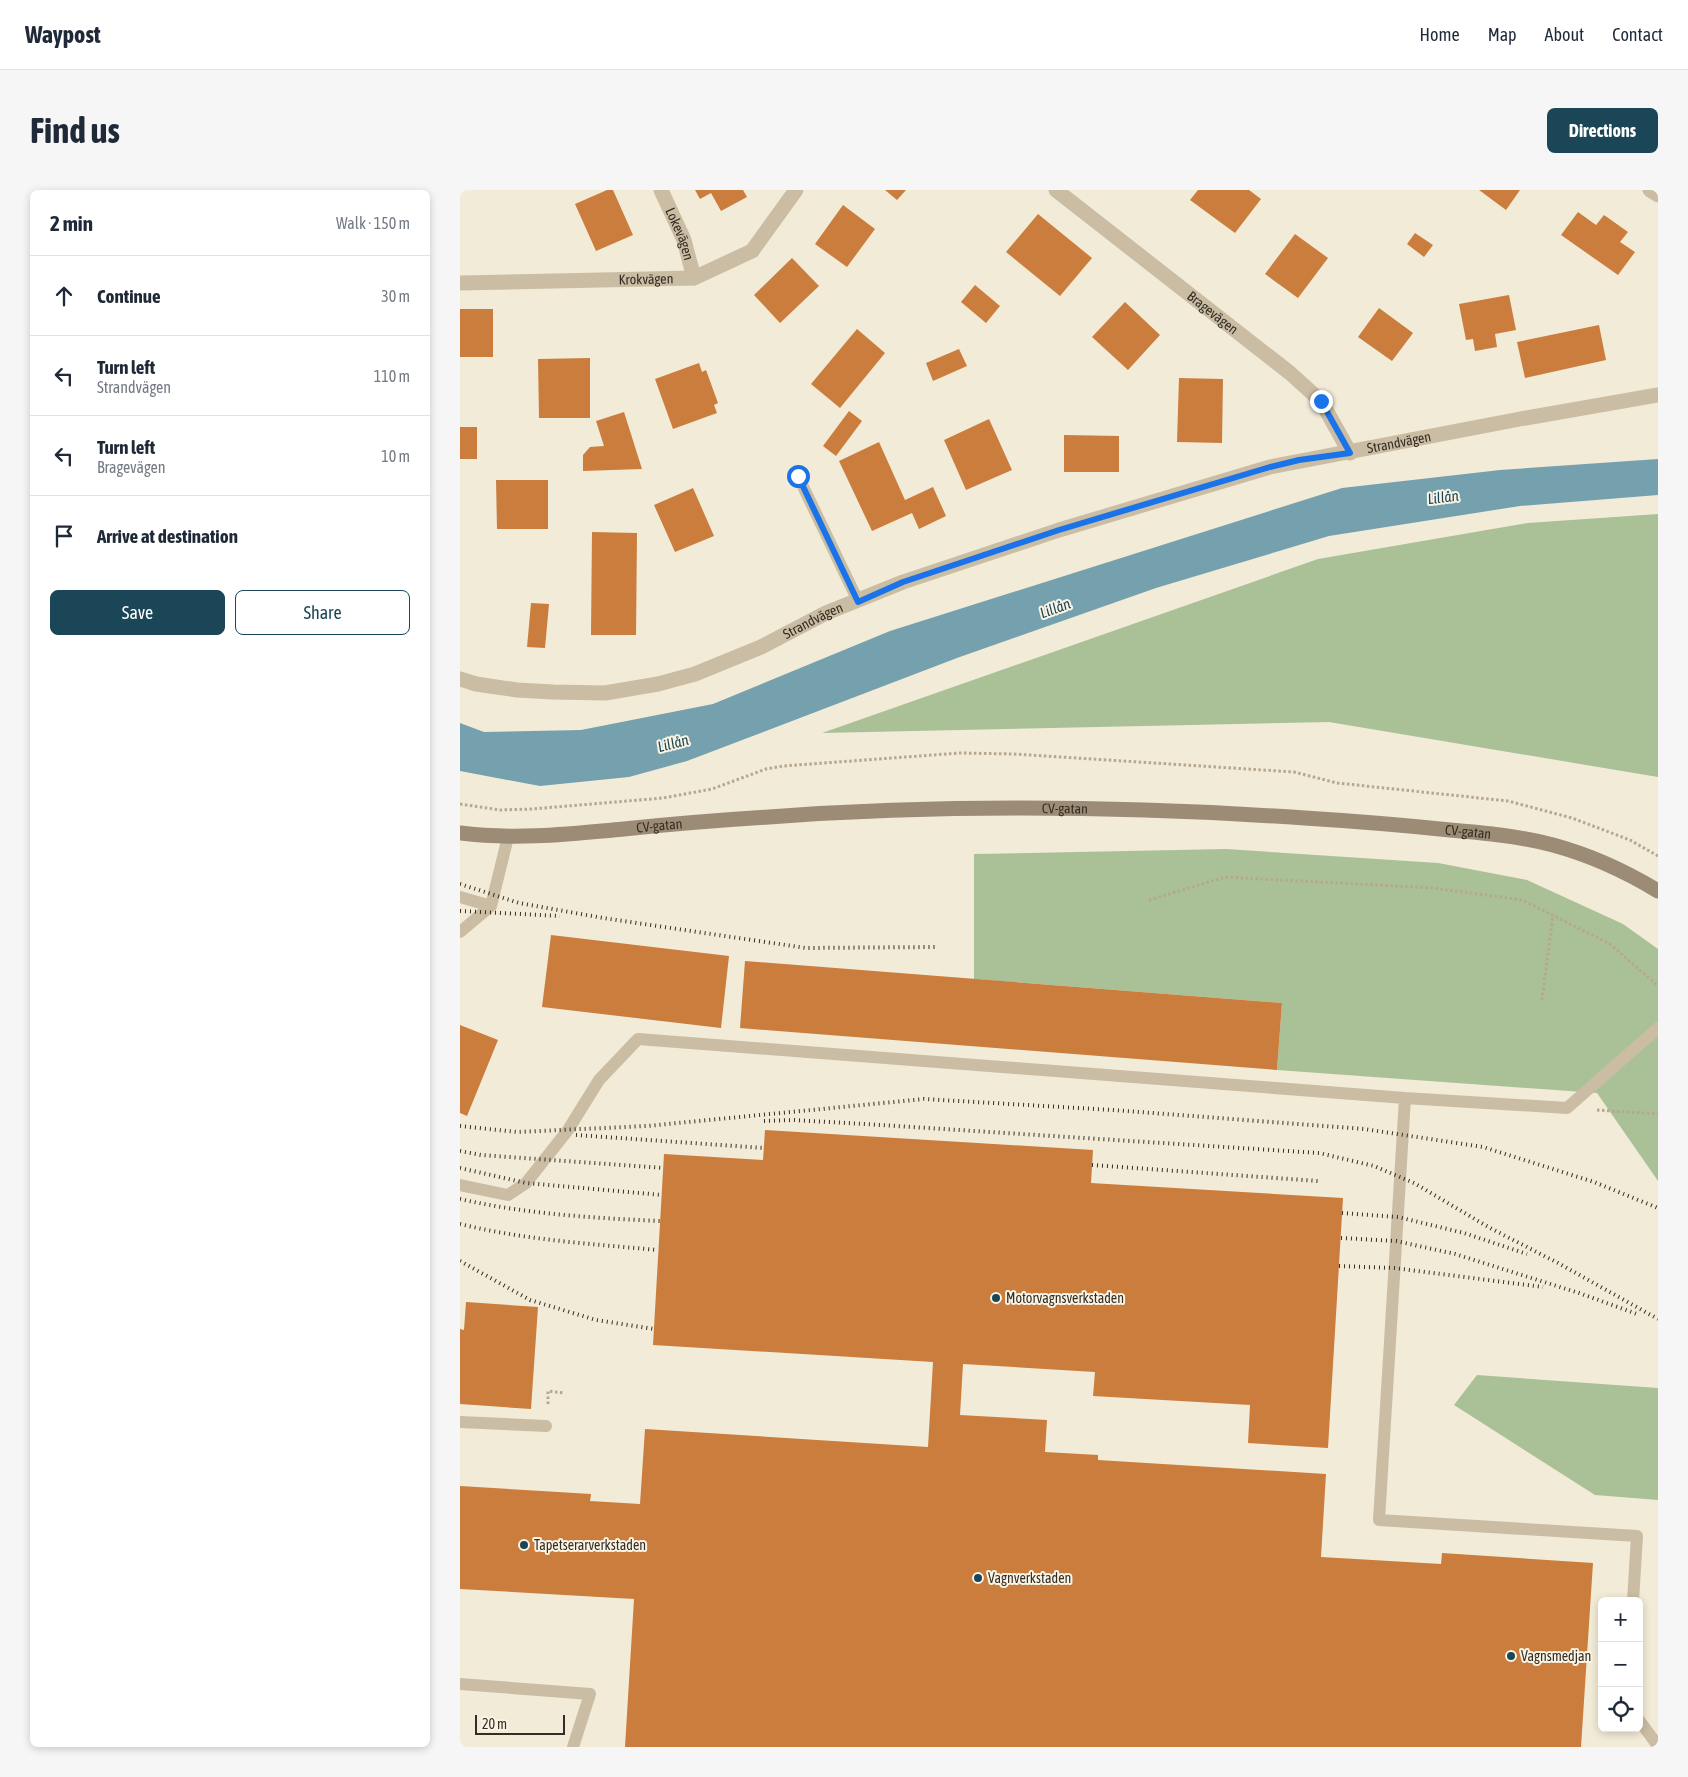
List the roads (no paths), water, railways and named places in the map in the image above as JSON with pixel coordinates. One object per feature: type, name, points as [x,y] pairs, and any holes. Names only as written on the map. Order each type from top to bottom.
[{"type":"street","name":"Lokevägen","points":[[661,190],[684,240],[694,278]]},
{"type":"street","name":"Krokvägen","points":[[460,283],[694,278],[752,251],[796,190]]},
{"type":"street","name":"Bragevägen","points":[[1056,190],[1290,373],[1321,401],[1350,453]]},
{"type":"street","points":[[1650,190],[1658,195]]},
{"type":"street","name":"Strandvägen","points":[[460,679],[484,686],[553,692],[605,693],[658,684],[695,674],[761,647],[826,613],[858,602],[903,582],[1059,530],[1270,467],[1299,460],[1350,453],[1520,419],[1658,395]]},
{"type":"street","name":"CV-gatan","points":[[460,833],[508,837],[549,836],[679,823],[907,810],[1018,808],[1254,814],[1375,822],[1512,836],[1568,849],[1604,863],[1658,891]]},
{"type":"lane","points":[[798,476],[858,602]]},
{"type":"lane","points":[[460,932],[491,906],[508,837]]},
{"type":"lane","points":[[460,897],[491,906]]},
{"type":"lane","points":[[460,1185],[508,1195],[526,1183],[568,1130],[599,1080],[638,1039],[1405,1098],[1567,1108],[1658,1028]]},
{"type":"lane","points":[[1405,1098],[1379,1520],[1637,1536],[1633,1597]]},
{"type":"lane","points":[[460,1422],[546,1426]]},
{"type":"lane","points":[[460,1684],[590,1694],[573,1747]]},
{"type":"lane","points":[[1643,1725],[1658,1746]]},
{"type":"water","name":"Lillån","points":[[1658,459],[1658,495],[1520,506],[1329,536],[1156,588],[957,658],[687,761],[629,777],[540,786],[460,771],[460,723],[484,732],[581,730],[713,704],[890,631],[1342,488],[1500,470]]},
{"type":"railway","points":[[460,884],[519,903],[603,918],[806,948],[935,947]]},
{"type":"railway","points":[[460,911],[560,916]]},
{"type":"railway","points":[[460,1126],[517,1132],[647,1126],[924,1099],[1113,1110],[1364,1129],[1483,1147],[1594,1182],[1658,1208]]},
{"type":"railway","points":[[764,1121],[793,1120],[865,1124],[1319,1153],[1374,1166],[1414,1183],[1490,1228],[1558,1263],[1658,1319]]},
{"type":"railway","points":[[576,1135],[764,1148]]},
{"type":"railway","points":[[460,1151],[481,1155],[664,1168]]},
{"type":"railway","points":[[1092,1165],[1318,1181]]},
{"type":"railway","points":[[460,1168],[526,1183],[662,1195]]},
{"type":"railway","points":[[460,1199],[535,1212],[660,1221]]},
{"type":"railway","points":[[1342,1213],[1398,1217],[1464,1233],[1527,1254]]},
{"type":"railway","points":[[460,1224],[534,1238],[658,1250]]},
{"type":"railway","points":[[1341,1238],[1396,1241],[1455,1254],[1579,1293],[1637,1314]]},
{"type":"railway","points":[[460,1261],[530,1300],[596,1320],[654,1329]]},
{"type":"railway","points":[[1339,1266],[1394,1268],[1543,1287]]},
{"type":"place","name":"Motorvagnsverkstaden","points":[[996,1298]]},
{"type":"place","name":"Tapetserarverkstaden","points":[[524,1545]]},
{"type":"place","name":"Vagnverkstaden","points":[[978,1578]]},
{"type":"place","name":"Vagnsmedjan","points":[[1511,1656]]}]
